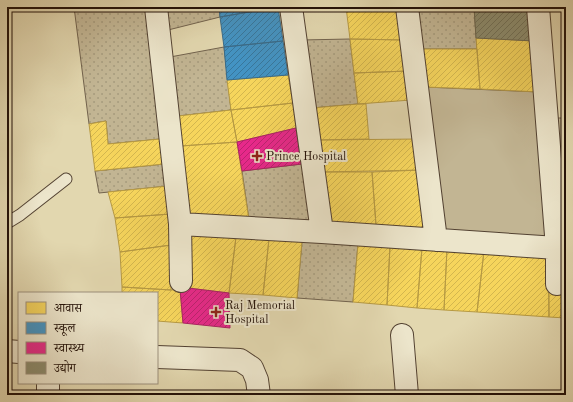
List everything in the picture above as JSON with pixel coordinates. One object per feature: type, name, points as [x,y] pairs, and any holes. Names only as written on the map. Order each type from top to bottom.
[{"type":"street","points":[[156,7],[180,224],[181,281]]},
{"type":"street","points":[[291,7],[322,232]]},
{"type":"street","points":[[407,7],[436,240]]},
{"type":"street","points":[[538,7],[557,248],[557,284]]},
{"type":"street","points":[[180,224],[557,248]]},
{"type":"street","points":[[402,335],[407,395]]},
{"type":"street","points":[[7,351],[18,352]]},
{"type":"street","points":[[158,357],[240,360],[252,368],[257,380],[258,395]]},
{"type":"street","points":[[48,384],[48,395]]},
{"type":"lane","points":[[7,223],[20,215],[66,179]]},
{"type":"shaded area","points":[[74,7],[145,7],[160,139],[108,144],[106,121],[89,124]]},
{"type":"shaded area","points":[[166,7],[219,7],[220,17],[168,30]]},
{"type":"shaded area","points":[[415,7],[474,7],[477,49],[421,49]]},
{"type":"shaded area","points":[[350,39],[358,104],[312,108],[301,40]]},
{"type":"shaded area","points":[[224,47],[231,110],[178,116],[170,57]]},
{"type":"shaded area","points":[[425,87],[539,92],[547,238],[443,231]]},
{"type":"shaded area","points":[[557,118],[566,118],[566,169],[561,170]]},
{"type":"shaded area","points":[[164,164],[168,186],[99,193],[95,171]]},
{"type":"shaded area","points":[[302,164],[311,220],[249,220],[242,171]]},
{"type":"shaded area","points":[[302,241],[358,244],[353,302],[297,298]]},
{"type":"building: आवास","points":[[346,7],[401,7],[404,40],[350,39]]},
{"type":"building: आवास","points":[[476,38],[534,41],[539,92],[480,89]]},
{"type":"building: आवास","points":[[350,39],[404,40],[408,71],[354,73]]},
{"type":"building: आवास","points":[[421,49],[477,49],[480,89],[425,87]]},
{"type":"building: आवास","points":[[408,71],[411,100],[358,104],[354,73]]},
{"type":"building: आवास","points":[[288,75],[293,103],[231,110],[227,80]]},
{"type":"building: आवास","points":[[293,103],[296,128],[237,142],[231,110]]},
{"type":"building: आवास","points":[[366,104],[369,139],[316,140],[312,108]]},
{"type":"building: आवास","points":[[231,110],[237,142],[181,146],[178,116]]},
{"type":"building: आवास","points":[[106,121],[108,144],[160,139],[164,164],[95,171],[89,124]]},
{"type":"building: आवास","points":[[417,139],[422,170],[321,172],[316,140]]},
{"type":"building: आवास","points":[[237,142],[249,220],[188,218],[181,146]]},
{"type":"building: आवास","points":[[566,169],[566,231],[561,170]]},
{"type":"building: आवास","points":[[422,170],[428,230],[376,225],[372,172]]},
{"type":"building: आवास","points":[[321,172],[372,172],[376,225],[330,223]]},
{"type":"building: आवास","points":[[168,186],[171,214],[115,218],[108,192]]},
{"type":"building: आवास","points":[[171,214],[171,245],[120,252],[115,218]]},
{"type":"building: आवास","points":[[189,235],[236,237],[229,293],[188,288]]},
{"type":"building: आवास","points":[[236,237],[269,239],[263,295],[229,293]]},
{"type":"building: आवास","points":[[269,239],[302,241],[297,298],[263,295]]},
{"type":"building: आवास","points":[[358,244],[390,246],[387,305],[353,302]]},
{"type":"building: आवास","points":[[171,245],[171,290],[122,287],[120,252]]},
{"type":"building: आवास","points":[[390,246],[422,248],[417,308],[387,305]]},
{"type":"building: आवास","points":[[422,248],[447,249],[444,310],[417,308]]},
{"type":"building: आवास","points":[[447,249],[484,251],[477,312],[444,310]]},
{"type":"building: आवास","points":[[484,251],[548,255],[549,317],[477,312]]},
{"type":"building: आवास","points":[[122,287],[171,290],[180,289],[183,323],[158,321],[158,292],[122,292]]},
{"type":"building: आवास","points":[[549,288],[566,289],[566,318],[549,317]]},
{"type":"building: स्कूल","points":[[219,7],[278,7],[220,17]]},
{"type":"building: स्कूल","points":[[278,7],[283,41],[224,47],[220,17]]},
{"type":"building: स्कूल","points":[[283,41],[288,75],[227,80],[224,47]]},
{"type":"building: स्वास्थ्य","points":[[296,128],[302,164],[242,171],[237,142]]},
{"type":"building: स्वास्थ्य","points":[[188,288],[229,293],[230,328],[183,323],[180,289]]},
{"type":"building: उद्योग","points":[[474,7],[529,7],[534,41],[476,38]]},
{"type":"place","name":"Prince Hospital","points":[[257,156]]},
{"type":"place","name":"Raj Memorial Hospital","points":[[216,312]]}]
